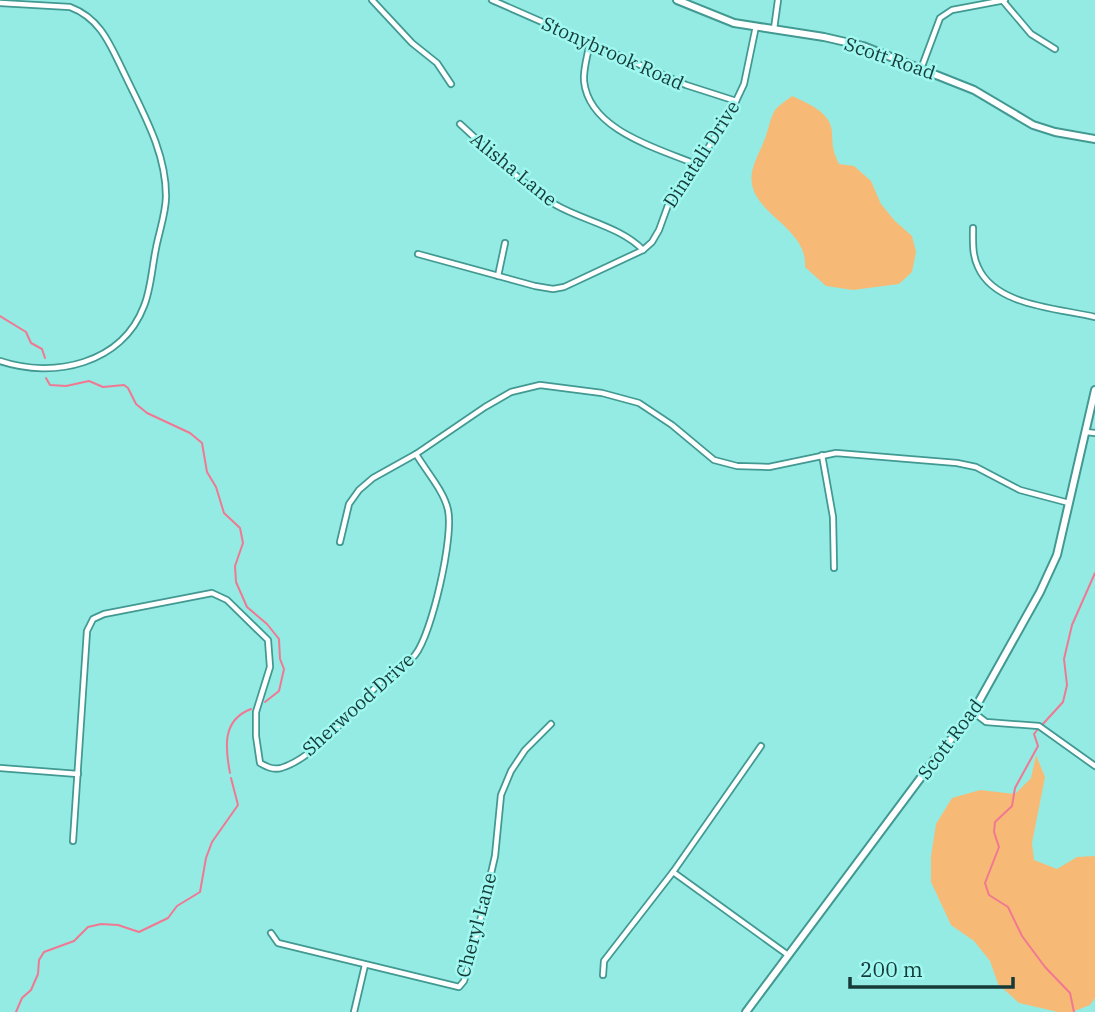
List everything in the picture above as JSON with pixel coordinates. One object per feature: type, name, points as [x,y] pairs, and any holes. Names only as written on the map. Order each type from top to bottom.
[{"type":"main road","name":"Scott Road","points":[[677,0],[723,19],[851,43],[982,94],[1033,125],[1095,139]]},
{"type":"main road","name":"Scott Road","points":[[746,1012],[972,712],[1040,592],[1057,555],[1095,390]]},
{"type":"street","points":[[372,0],[412,43],[437,63],[451,84]]},
{"type":"street","name":"Stonybrook Road","points":[[492,0],[686,85],[736,101]]},
{"type":"street","points":[[774,29],[778,0]]},
{"type":"street","points":[[921,69],[940,19],[952,9],[1004,1],[1031,34],[1055,49]]},
{"type":"street","points":[[0,4],[70,7],[96,22],[148,124],[159,152],[166,197],[144,306],[125,338],[108,352],[67,367],[36,369],[0,361]]},
{"type":"street","name":"Dinatali Drive","points":[[643,250],[659,230],[671,197],[684,185],[698,165],[736,101],[744,84],[756,26]]},
{"type":"street","points":[[590,43],[583,80],[589,98],[603,119],[620,132],[698,165]]},
{"type":"street","name":"Alisha Lane","points":[[460,124],[535,190],[577,216],[629,237],[643,250]]},
{"type":"street","points":[[973,229],[976,265],[995,290],[1009,298],[1095,317]]},
{"type":"street","points":[[498,276],[505,243]]},
{"type":"street","points":[[418,254],[553,289],[564,287],[643,250]]},
{"type":"street","points":[[340,542],[346,511],[359,490],[373,478],[416,454],[511,392],[540,385],[602,393],[639,403],[672,425],[715,460],[737,466],[769,467],[822,455],[853,453],[957,463],[976,467],[1020,490],[1069,503]]},
{"type":"street","points":[[1086,432],[1095,433]]},
{"type":"street","name":"Sherwood Drive","points":[[78,774],[86,631],[93,619],[104,614],[212,593],[227,600],[268,640],[270,667],[257,712],[256,736],[260,763],[269,768],[279,768],[300,757],[331,734],[385,678],[415,655],[426,633],[440,588],[449,510],[416,454]]},
{"type":"street","points":[[822,455],[834,517],[834,568]]},
{"type":"street","points":[[972,712],[986,722],[1042,727],[1095,766]]},
{"type":"street","name":"Cheryl Lane","points":[[271,933],[278,943],[459,987],[464,981],[495,856],[501,795],[524,750],[551,723]]},
{"type":"street","points":[[603,975],[604,961],[673,872],[761,746]]},
{"type":"street","points":[[0,768],[78,774],[73,841]]},
{"type":"street","points":[[673,872],[788,955]]},
{"type":"street","points":[[354,1012],[365,965]]},
{"type":"shaded area","points":[[792,96],[823,114],[831,125],[834,151],[839,164],[854,166],[871,181],[881,204],[912,236],[916,252],[912,272],[899,284],[853,290],[826,286],[805,267],[797,240],[758,198],[752,186],[754,164],[775,110]]},
{"type":"shaded area","points":[[1036,755],[1045,777],[1032,843],[1034,860],[1057,869],[1077,857],[1095,856],[1095,998],[1090,1005],[1072,1012],[1058,1012],[1019,1003],[998,984],[990,961],[974,941],[951,925],[931,882],[931,856],[936,824],[952,798],[980,790],[1015,794],[1031,778]]},
{"type":"waterway","points":[[0,316],[26,332],[31,343],[42,349],[45,358]]},
{"type":"waterway","points":[[46,378],[50,385],[66,386],[89,381],[103,387],[124,385],[136,404],[147,413],[190,433],[202,443],[207,472],[216,487],[224,513],[240,528],[243,543],[235,566],[236,582],[247,607],[267,624],[279,639],[280,659],[284,669],[279,691],[265,702]]},
{"type":"waterway","points":[[1042,725],[1063,702],[1067,685],[1064,659],[1072,625],[1095,573]]},
{"type":"waterway","points":[[230,773],[227,754],[230,727],[251,709]]},
{"type":"waterway","points":[[1038,729],[1034,734],[1038,746],[1015,788],[1012,806],[995,822],[994,832],[999,847],[985,883],[989,895],[1008,907],[1022,936],[1045,967],[1070,993],[1074,1012]]},
{"type":"waterway","points":[[16,1012],[22,998],[31,990],[38,974],[39,960],[44,952],[74,941],[88,927],[101,924],[118,925],[139,932],[168,918],[177,906],[200,892],[206,858],[212,842],[238,805],[231,778]]}]
